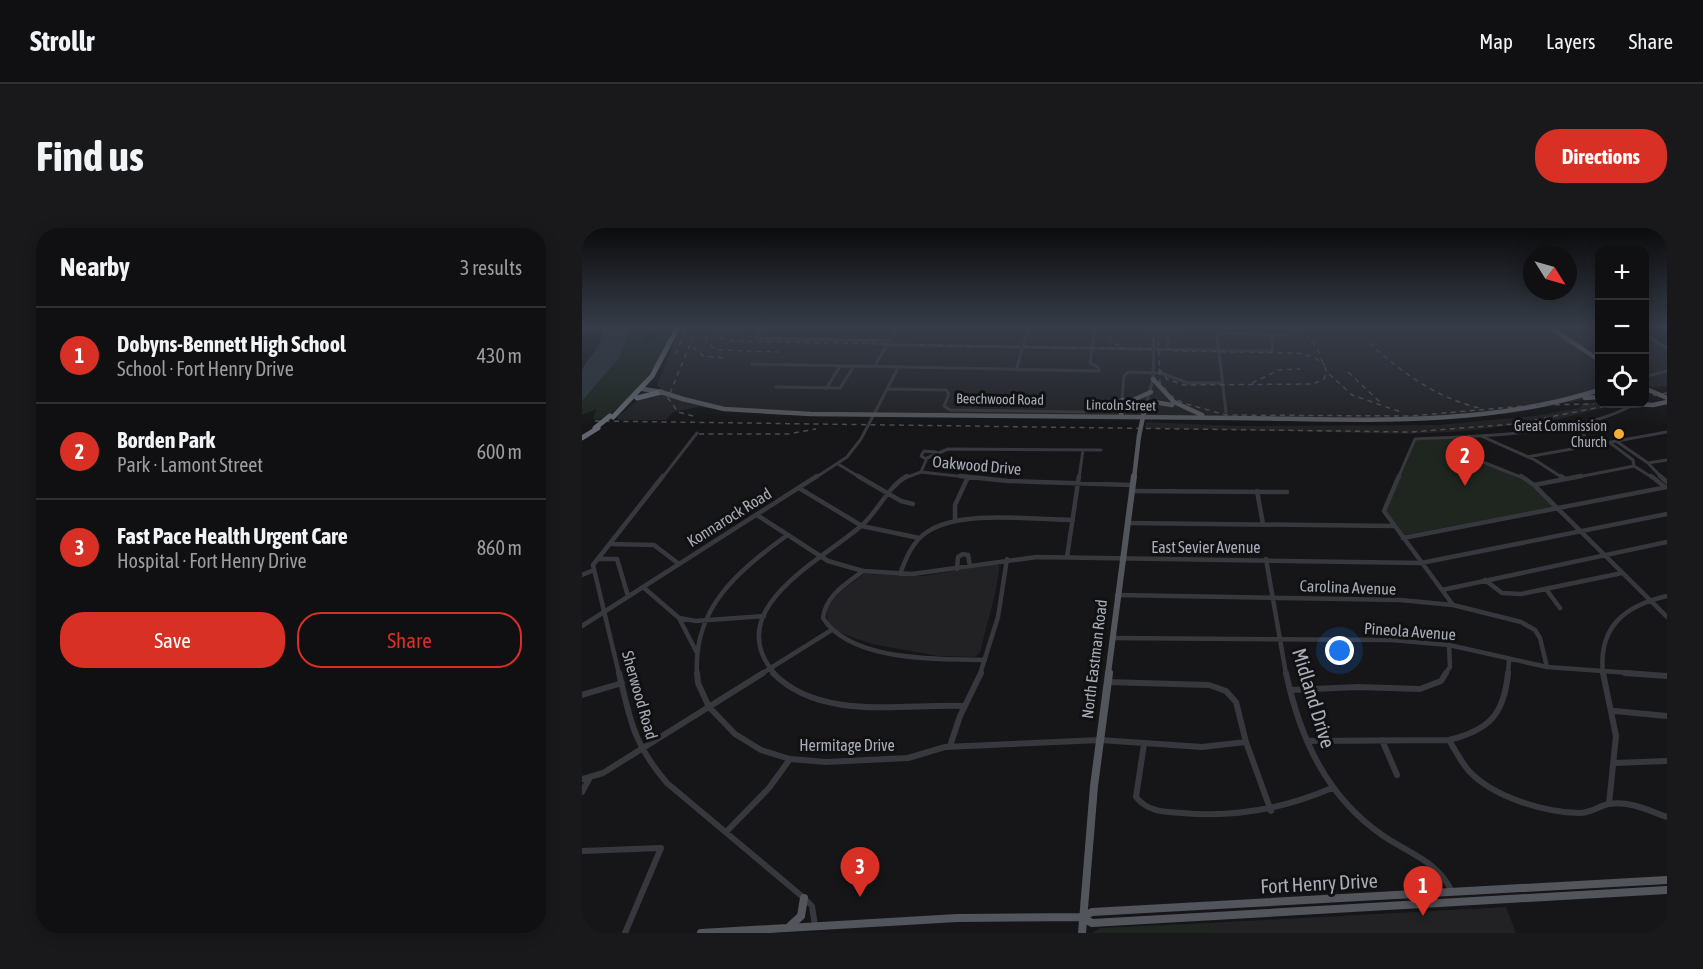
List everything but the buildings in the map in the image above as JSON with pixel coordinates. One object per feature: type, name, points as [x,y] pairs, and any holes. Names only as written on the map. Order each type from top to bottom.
[{"type":"highway","points":[[631,401],[661,360]]},
{"type":"highway","points":[[611,416],[653,377],[664,360]]},
{"type":"highway","points":[[653,377],[653,387],[662,392]]},
{"type":"highway","points":[[582,437],[631,401],[643,395],[662,392]]},
{"type":"main road","points":[[1153,380],[1162,394],[1176,405],[1215,418]]},
{"type":"main road","name":"Lincoln Street","points":[[641,389],[728,409],[873,414],[1215,418],[1431,418],[1499,413],[1595,394]]},
{"type":"main road","points":[[1649,389],[1667,398]]},
{"type":"main road","points":[[1124,400],[1140,399],[1151,392]]},
{"type":"main road","points":[[1649,405],[1667,398]]},
{"type":"main road","points":[[1124,400],[1141,403],[1144,412]]},
{"type":"main road","points":[[1121,417],[1124,400]]},
{"type":"main road","points":[[1144,412],[1150,404],[1160,401],[1191,417]]},
{"type":"main road","points":[[1183,411],[1183,417]]},
{"type":"main road","name":"North Eastman Road","points":[[1082,933],[1106,682],[1131,488],[1144,412]]},
{"type":"main road","name":"Fort Henry Drive","points":[[701,933],[814,931],[842,925],[957,918],[1082,917],[1092,912],[1453,894],[1667,880]]},
{"type":"main road","name":"Fort Henry Drive","points":[[1082,917],[1092,923],[1667,890]]},
{"type":"main road","points":[[781,930],[801,916],[804,898]]},
{"type":"main road","points":[[833,933],[842,925]]},
{"type":"street","points":[[874,367],[878,360]]},
{"type":"street","points":[[1016,370],[1019,360]]},
{"type":"street","points":[[752,364],[1099,371],[1098,367],[1090,364],[1091,360]]},
{"type":"street","name":"North Eastman Road","points":[[1144,412],[1151,392],[1154,360]]},
{"type":"street","points":[[1220,360],[1226,412]]},
{"type":"street","points":[[826,388],[840,366]]},
{"type":"street","points":[[776,387],[840,388],[854,366]]},
{"type":"street","name":"Konnarock Road","points":[[582,626],[838,464],[858,445],[898,368]]},
{"type":"street","points":[[1649,376],[1667,371]]},
{"type":"street","points":[[1124,400],[1126,373],[1165,374],[1188,383],[1223,383]]},
{"type":"street","name":"Beechwood Road","points":[[887,389],[946,390],[949,394],[944,406],[950,411],[1084,412],[1089,411],[1091,402],[1096,400],[1124,400]]},
{"type":"street","points":[[1453,605],[1384,511],[1414,439],[1470,436],[1569,423],[1623,412],[1628,408]]},
{"type":"street","points":[[1569,423],[1594,444]]},
{"type":"street","points":[[1527,457],[1667,432]]},
{"type":"street","points":[[582,575],[594,570],[593,565],[697,433]]},
{"type":"street","points":[[1479,435],[1527,457],[1564,478]]},
{"type":"street","points":[[1470,436],[1462,449],[1465,455],[1521,476],[1534,485],[1667,617]]},
{"type":"street","points":[[1616,441],[1649,466],[1666,485]]},
{"type":"street","points":[[1609,442],[1633,463],[1666,485]]},
{"type":"street","points":[[921,472],[926,459],[921,456],[924,451],[936,452],[953,449],[1101,450]]},
{"type":"street","points":[[1067,557],[1080,483],[1083,450]]},
{"type":"street","points":[[1534,485],[1633,463],[1639,459]]},
{"type":"street","points":[[1644,470],[1667,460]]},
{"type":"street","points":[[838,464],[901,501],[914,504]]},
{"type":"street","name":"Oakwood Drive","points":[[764,616],[782,587],[862,526],[886,493],[902,477],[921,472],[1131,488],[1287,492]]},
{"type":"street","points":[[955,520],[954,505],[968,477]]},
{"type":"street","points":[[1403,538],[1666,485]]},
{"type":"street","points":[[799,488],[862,526],[918,538]]},
{"type":"street","points":[[1257,492],[1263,524]]},
{"type":"street","name":"East Sevier Avenue","points":[[757,515],[819,557],[862,571],[900,574],[957,569],[1007,559],[1067,557],[1421,562],[1667,514]]},
{"type":"street","points":[[900,574],[909,550],[918,538],[934,528],[955,520],[1073,520]]},
{"type":"street","points":[[1127,523],[1394,526]]},
{"type":"street","name":"Hermitage Drive","points":[[786,536],[739,573],[720,596],[706,620],[696,651],[698,683],[709,707],[719,721],[740,738],[761,750],[789,759],[826,762],[901,759],[950,746],[1100,740],[1202,747],[1246,742]]},
{"type":"street","points":[[1442,590],[1667,543]]},
{"type":"street","points":[[611,544],[654,545],[679,564]]},
{"type":"street","points":[[957,569],[958,557],[963,554],[968,555],[970,566]]},
{"type":"street","points":[[599,559],[617,559],[628,596]]},
{"type":"street","points":[[950,746],[962,706],[977,682],[985,660],[1003,593],[1007,559]]},
{"type":"street","name":"Midland Drive","points":[[1266,559],[1291,690],[1307,741],[1332,788],[1358,817],[1379,833],[1434,866],[1450,885],[1453,894]]},
{"type":"street","name":"Sherwood Road","points":[[594,570],[633,732],[641,749],[667,783],[812,906],[814,931]]},
{"type":"street","points":[[862,571],[836,592],[826,604],[823,618],[830,631],[885,652],[929,658],[985,660]]},
{"type":"street","points":[[1485,580],[1492,589],[1507,595],[1622,573]]},
{"type":"street","points":[[643,587],[679,618],[696,651]]},
{"type":"street","points":[[1546,589],[1560,608]]},
{"type":"street","name":"Carolina Avenue","points":[[1117,595],[1400,600],[1453,605],[1521,622],[1535,630],[1540,638],[1546,667]]},
{"type":"street","points":[[1609,804],[1608,783],[1614,763],[1616,737],[1614,711],[1603,673],[1602,646],[1611,624],[1628,609],[1649,599],[1667,596]]},
{"type":"street","points":[[679,618],[706,620],[764,616],[760,632],[761,650],[770,669],[798,692],[825,701],[962,706]]},
{"type":"street","points":[[582,792],[586,779],[641,749],[830,631]]},
{"type":"street","name":"Pineola Avenue","points":[[1112,638],[1392,640],[1449,645],[1546,667],[1667,676]]},
{"type":"street","points":[[1291,690],[1358,687],[1420,689],[1441,681],[1450,667],[1449,645]]},
{"type":"street","points":[[1307,741],[1449,740],[1470,736],[1502,709],[1507,690],[1509,660]]},
{"type":"street","points":[[1106,682],[1219,687],[1236,702],[1246,742],[1271,811]]},
{"type":"street","points":[[582,695],[622,683]]},
{"type":"street","points":[[1614,711],[1667,716]]},
{"type":"street","points":[[1449,740],[1472,774],[1500,792],[1558,811],[1592,812],[1609,804],[1640,808],[1667,817]]},
{"type":"street","points":[[1382,741],[1396,776]]},
{"type":"street","points":[[1144,744],[1136,797],[1149,810],[1219,816],[1271,811],[1303,801],[1332,788]]},
{"type":"street","points":[[726,832],[769,788],[789,759]]},
{"type":"street","points":[[1614,763],[1667,761]]},
{"type":"street","points":[[582,851],[661,848],[625,933]]},
{"type":"shaded area","points":[[588,360],[617,360],[582,401],[582,371]]},
{"type":"shaded area","points":[[617,360],[659,360],[630,396],[601,419],[593,420],[596,409],[582,415],[582,401]]},
{"type":"shaded area","points":[[667,360],[1595,360],[1595,395],[1592,398],[1514,413],[1410,421],[783,415],[699,407],[673,412],[666,420],[619,420],[617,417],[643,396],[660,395],[662,390],[657,385]]},
{"type":"shaded area","points":[[1649,360],[1667,360],[1667,386],[1649,386]]},
{"type":"shaded area","points":[[1595,402],[1595,408],[1603,408],[1559,419],[1468,431],[1410,434],[1145,428],[1146,422],[1239,426],[1438,425],[1535,416],[1580,408],[1582,406],[1579,404]]},
{"type":"shaded area","points":[[1469,437],[1462,449],[1465,455],[1534,485],[1555,507],[1404,535],[1386,510],[1414,440]]},
{"type":"shaded area","points":[[999,565],[996,590],[980,652],[975,657],[938,656],[872,644],[838,632],[828,623],[827,611],[830,604],[839,593],[864,574],[923,576]]},
{"type":"shaded area","points":[[1506,907],[1516,933],[1209,933],[1208,923]]},
{"type":"shaded area","points":[[1208,923],[1209,933],[1092,933],[1101,928]]},
{"type":"railway","points":[[684,360],[668,398],[678,412],[697,417]]},
{"type":"railway","points":[[1159,360],[1159,370]]},
{"type":"railway","points":[[1318,360],[1324,364]]},
{"type":"railway","points":[[1322,360],[1324,364]]},
{"type":"railway","points":[[1389,360],[1435,391],[1464,404],[1480,408]]},
{"type":"railway","points":[[1159,370],[1167,379],[1184,385],[1313,384],[1324,379],[1327,372],[1324,364]]},
{"type":"railway","points":[[1252,383],[1279,370],[1300,369]]},
{"type":"railway","points":[[1159,370],[1160,383],[1171,396],[1183,403],[1226,415],[1410,416],[1535,405],[1594,404]]},
{"type":"railway","points":[[1348,372],[1382,404]]},
{"type":"railway","points":[[1329,374],[1352,395],[1401,412]]},
{"type":"railway","points":[[1649,396],[1667,393]]},
{"type":"railway","points":[[595,421],[1411,432],[1514,424],[1596,408]]},
{"type":"railway","points":[[699,434],[788,434],[816,429]]},
{"type":"place","name":"Great Commission Church","points":[[1619,434]]},
{"type":"place","name":"Borden Park","points":[[1465,486]]},
{"type":"place","name":"Fast Pace Health Urgent Care","points":[[860,897]]},
{"type":"place","name":"Dobyns-Bennett High School","points":[[1423,916]]}]
